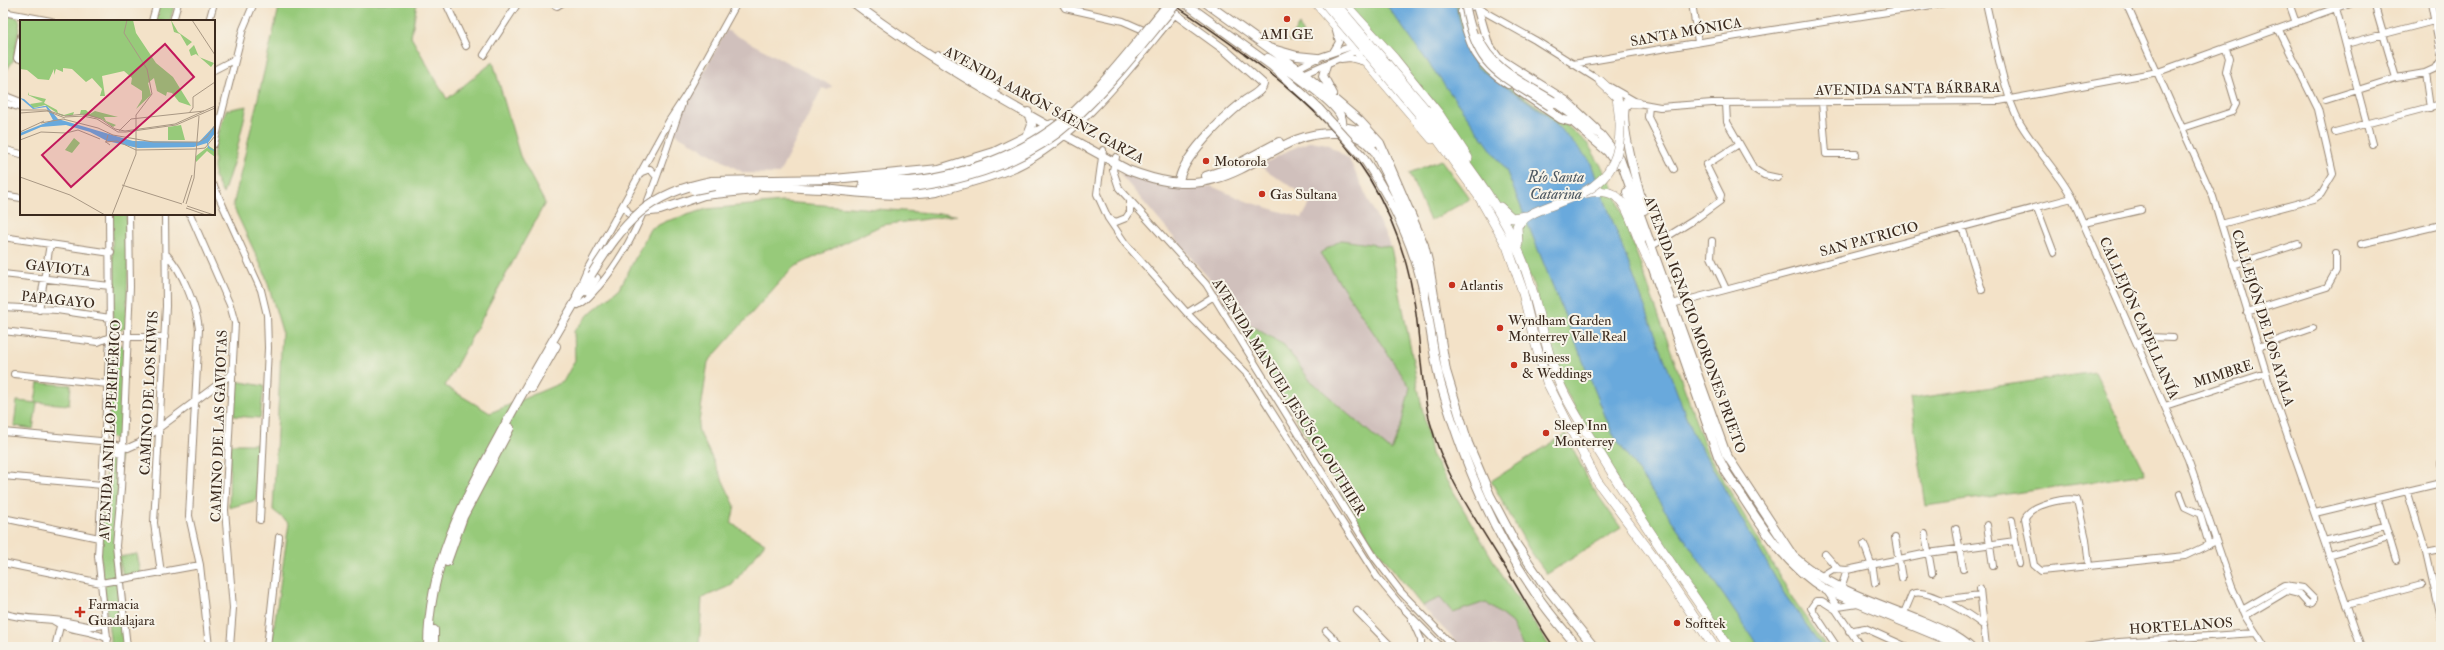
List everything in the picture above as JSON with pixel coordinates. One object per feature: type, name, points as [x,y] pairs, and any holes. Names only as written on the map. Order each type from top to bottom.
[{"type":"highway","points":[[1316,3],[1430,138],[1447,151]]},
{"type":"highway","points":[[1324,3],[1423,113],[1492,217],[1507,246],[1522,289],[1533,336],[1547,382],[1596,481],[1651,553],[1714,647]]},
{"type":"highway","points":[[1335,3],[1472,172],[1498,213],[1521,255]]},
{"type":"highway","points":[[1344,3],[1368,26],[1439,114],[1502,210],[1512,218],[1527,216],[1584,192],[1607,174],[1616,160],[1621,140],[1620,109],[1615,94],[1600,81]]},
{"type":"highway","points":[[1620,109],[1626,103],[1635,103]]},
{"type":"highway","points":[[1584,192],[1601,191],[1615,195],[1624,203],[1642,251],[1651,265]]},
{"type":"highway","points":[[1527,216],[1520,222],[1516,230],[1521,255],[1531,284],[1545,341],[1565,395],[1620,486],[1729,647]]},
{"type":"main road","name":"AVENIDA AARÓN SÁENZ GARZA","points":[[854,3],[941,64],[1028,112],[1066,131],[1115,159],[1179,181],[1202,182],[1224,176],[1306,135],[1331,132],[1348,133],[1357,136],[1367,143],[1374,152],[1406,219],[1424,274],[1425,298]]},
{"type":"main road","name":"AVENIDA AARÓN SÁENZ GARZA","points":[[861,3],[912,40],[1052,124]]},
{"type":"main road","points":[[1160,3],[1172,6],[1263,84],[1261,89],[1237,107],[1192,153],[1179,181]]},
{"type":"main road","points":[[1185,3],[1253,52],[1294,74],[1342,105],[1372,131],[1380,143],[1424,245],[1429,265],[1446,371],[1466,437],[1490,495],[1516,544],[1539,579],[1594,646]]},
{"type":"main road","points":[[1206,3],[1268,48],[1294,74],[1340,112],[1342,121],[1336,127]]},
{"type":"main road","points":[[1465,3],[1475,42],[1484,59],[1496,72],[1552,104]]},
{"type":"main road","name":"AVENIDA IGNACIO MORONES PRIETO","points":[[1470,3],[1478,36],[1488,56],[1500,67],[1552,104],[1601,135],[1620,159],[1648,232],[1719,438],[1733,468],[1793,556],[1820,577],[1841,588],[1904,613],[1958,638],[1970,647]]},
{"type":"main road","points":[[428,647],[435,588],[445,546],[457,515],[575,306],[593,277],[609,245],[640,212],[674,191],[713,183],[834,179],[939,169],[994,152],[1052,124],[1086,104],[1172,6]]},
{"type":"main road","points":[[713,183],[775,188],[826,189],[878,194],[924,194],[1003,171],[1038,153],[1076,125],[1106,95],[1172,6]]},
{"type":"main road","points":[[826,189],[951,181],[988,170],[1017,157],[1071,123],[1088,106],[1172,6]]},
{"type":"main road","points":[[1572,122],[1556,116],[1494,75],[1482,64],[1469,42],[1462,12],[1466,6],[1477,6],[1488,44],[1498,58],[1566,101],[1589,120],[1601,135]]},
{"type":"main road","points":[[1268,48],[1284,50],[1297,56],[1317,58]]},
{"type":"main road","points":[[1326,65],[1323,72],[1324,78],[1342,105]]},
{"type":"main road","points":[[1294,74],[1319,109],[1362,156],[1382,186],[1403,228],[1425,298],[1431,338],[1441,383],[1463,451],[1482,499],[1508,550],[1533,591],[1576,645]]},
{"type":"main road","points":[[1635,103],[1624,109],[1626,134],[1648,232]]},
{"type":"main road","name":"AVENIDA IGNACIO MORONES PRIETO","points":[[1552,104],[1608,152],[1615,161],[1712,442],[1726,472],[1788,560],[1811,581],[1826,590],[1947,640],[1958,647]]},
{"type":"main road","points":[[1028,112],[1032,125],[1028,135]]},
{"type":"main road","points":[[1076,125],[1076,134]]},
{"type":"main road","name":"AVENIDA AARÓN SÁENZ GARZA","points":[[1179,181],[1200,178],[1221,172],[1302,130],[1336,127],[1362,131],[1378,144],[1385,154]]},
{"type":"main road","name":"AVENIDA AARÓN SÁENZ GARZA","points":[[1066,131],[1076,134],[1103,152]]},
{"type":"main road","points":[[994,152],[993,161],[1003,171]]},
{"type":"main road","points":[[834,179],[911,184]]},
{"type":"main road","points":[[641,214],[660,210],[704,195],[775,188]]},
{"type":"main road","points":[[434,647],[439,594],[448,557],[463,517],[575,306]]},
{"type":"street","points":[[4,3],[3,11],[24,19],[38,20]]},
{"type":"street","points":[[152,20],[156,3]]},
{"type":"street","points":[[173,20],[178,3]]},
{"type":"street","points":[[209,20],[214,3]]},
{"type":"street","points":[[215,140],[243,29],[254,3]]},
{"type":"street","points":[[446,3],[466,46]]},
{"type":"street","points":[[484,55],[518,3]]},
{"type":"street","points":[[551,3],[557,6],[562,3]]},
{"type":"street","points":[[575,306],[588,268],[624,206],[669,121],[686,95],[737,3]]},
{"type":"street","points":[[1062,3],[1065,8],[1122,21],[1148,32]]},
{"type":"street","name":"AVENIDA SANTA BÁRBARA","points":[[1470,3],[1523,32],[1635,103],[1660,108],[1726,103],[1985,101],[2011,99],[2158,72],[2279,30],[2350,3]]},
{"type":"street","points":[[1692,3],[1698,42]]},
{"type":"street","name":"SANTA MÓNICA","points":[[1573,64],[1698,42],[1945,3]]},
{"type":"street","name":"CALLEJÓN CAPELLANÍA","points":[[1986,3],[2011,99],[2021,124],[2055,168],[2084,223],[2112,291],[2137,343],[2188,460],[2232,587],[2244,613],[2265,647]]},
{"type":"street","name":"CALLEJÓN DE LOS AYALA","points":[[2126,3],[2207,180],[2266,373],[2361,647]]},
{"type":"street","points":[[2289,3],[2296,23]]},
{"type":"street","points":[[2374,3],[2396,78]]},
{"type":"street","points":[[2431,3],[2441,55]]},
{"type":"street","points":[[2336,8],[2372,144]]},
{"type":"street","points":[[2346,44],[2434,21]]},
{"type":"street","points":[[1294,74],[1326,65],[1332,57],[1339,42],[1334,25]]},
{"type":"street","points":[[1354,48],[1368,34],[1368,26]]},
{"type":"street","points":[[2221,224],[2314,199],[2321,194],[2333,174],[2318,110],[2298,66],[2291,56],[2279,30]]},
{"type":"street","points":[[19,58],[20,47]]},
{"type":"street","points":[[1332,57],[1354,48],[1378,47],[1394,58]]},
{"type":"street","points":[[2183,128],[2232,112],[2235,109],[2236,104],[2226,71],[2229,58],[2226,49]]},
{"type":"street","points":[[1294,74],[1317,58],[1350,58],[1368,63]]},
{"type":"street","points":[[215,69],[235,59]]},
{"type":"street","points":[[2326,100],[2396,78],[2425,73],[2436,68],[2441,60]]},
{"type":"street","points":[[2425,73],[2430,108]]},
{"type":"street","points":[[3,95],[20,102]]},
{"type":"street","points":[[575,306],[586,300],[614,269],[633,237],[686,95]]},
{"type":"street","points":[[3,102],[20,108]]},
{"type":"street","points":[[1822,102],[1826,153],[1828,155],[1856,154]]},
{"type":"street","points":[[1726,103],[1727,122],[1754,168],[1764,175],[1778,178]]},
{"type":"street","points":[[2335,132],[2367,126],[2441,104]]},
{"type":"street","points":[[1649,106],[1648,117],[1674,169]]},
{"type":"street","points":[[1652,246],[1694,220],[1720,201],[1721,195],[1706,165],[1739,144]]},
{"type":"street","points":[[3,149],[20,154]]},
{"type":"street","name":"AVENIDA MANUEL JESÚS CLOUTHIER","points":[[1103,152],[1097,194],[1108,218],[1125,243],[1187,314],[1249,376],[1377,577],[1440,647]]},
{"type":"street","name":"AVENIDA MANUEL JESÚS CLOUTHIER","points":[[1115,159],[1115,180],[1130,201],[1178,252],[1214,296],[1375,558],[1401,592],[1454,647]]},
{"type":"street","points":[[641,173],[650,169],[656,176]]},
{"type":"street","points":[[215,188],[259,285],[267,316],[268,348],[260,520]]},
{"type":"street","points":[[3,195],[20,198]]},
{"type":"street","name":"SAN PATRICIO","points":[[1672,304],[2072,198]]},
{"type":"street","points":[[1108,218],[1116,222],[1124,220],[1130,212],[1130,201]]},
{"type":"street","points":[[624,206],[632,216],[641,214]]},
{"type":"street","points":[[2037,208],[2054,253]]},
{"type":"street","points":[[2084,223],[2141,210]]},
{"type":"street","name":"AVENIDA ANILLO PERIFÉRICO","points":[[108,647],[101,583],[99,538],[110,340],[111,253],[109,215]]},
{"type":"street","name":"AVENIDA ANILLO PERIFÉRICO","points":[[127,647],[118,580],[116,546],[123,439],[130,287],[129,215]]},
{"type":"street","name":"CAMINO DE LOS KIWIS","points":[[161,573],[154,523],[160,428],[167,255],[165,215]]},
{"type":"street","name":"CAMINO DE LAS GAVIOTAS","points":[[190,215],[233,315],[235,348],[232,372],[225,510],[233,608],[230,647]]},
{"type":"street","points":[[193,222],[195,215]]},
{"type":"street","points":[[2361,244],[2441,225]]},
{"type":"street","points":[[1962,228],[1982,290]]},
{"type":"street","points":[[3,237],[111,253]]},
{"type":"street","points":[[1712,241],[1711,257],[1726,289]]},
{"type":"street","points":[[39,310],[50,244]]},
{"type":"street","points":[[2233,265],[2298,244]]},
{"type":"street","points":[[2247,312],[2327,287],[2336,271],[2336,253]]},
{"type":"street","points":[[167,255],[180,274],[198,319],[197,400],[190,516],[200,566],[209,647]]},
{"type":"street","name":"GAVIOTA","points":[[3,274],[44,277],[110,286]]},
{"type":"street","points":[[1187,314],[1214,296]]},
{"type":"street","name":"PAPAGAYO","points":[[3,306],[39,310],[57,310],[110,318]]},
{"type":"street","points":[[2258,347],[2313,328]]},
{"type":"street","points":[[110,330],[118,334],[164,337]]},
{"type":"street","points":[[3,331],[98,342],[128,334]]},
{"type":"street","points":[[2137,343],[2149,336],[2173,338]]},
{"type":"street","points":[[110,340],[119,340],[127,344]]},
{"type":"street","points":[[104,453],[122,451],[132,447],[160,428],[232,372]]},
{"type":"street","name":"MIMBRE","points":[[2165,406],[2266,373]]},
{"type":"street","points":[[14,374],[108,384]]},
{"type":"street","points":[[3,432],[113,442],[123,439]]},
{"type":"street","points":[[104,440],[122,451]]},
{"type":"street","points":[[3,476],[102,485]]},
{"type":"street","points":[[2315,513],[2441,483]]},
{"type":"street","points":[[2407,490],[2426,552],[2441,618]]},
{"type":"street","points":[[2180,494],[2185,507],[2200,514],[2209,545]]},
{"type":"street","points":[[2089,566],[2082,516],[2077,500],[2042,504],[2029,512],[2025,518],[2034,565],[2038,569],[2089,566],[2185,556],[2216,541]]},
{"type":"street","points":[[2379,504],[2396,560]]},
{"type":"street","points":[[3,518],[99,538]]},
{"type":"street","points":[[2012,520],[2019,564]]},
{"type":"street","points":[[1987,525],[1993,566]]},
{"type":"street","points":[[2324,541],[2385,526]]},
{"type":"street","points":[[1956,529],[1963,569]]},
{"type":"street","points":[[1926,534],[1932,573]]},
{"type":"street","points":[[267,647],[279,537]]},
{"type":"street","points":[[2329,555],[2389,537]]},
{"type":"street","points":[[1895,538],[1902,578]]},
{"type":"street","points":[[1820,577],[1829,571],[1838,569],[1847,570],[1899,558],[2015,541]]},
{"type":"street","points":[[1864,544],[1875,583]]},
{"type":"street","points":[[2426,552],[2441,549]]},
{"type":"street","points":[[1825,554],[1838,569]]},
{"type":"street","points":[[3,563],[101,583],[200,566]]},
{"type":"street","points":[[1841,588],[1847,570]]},
{"type":"street","points":[[2244,613],[2282,586],[2290,584],[2303,588],[2314,599],[2312,603],[2308,604],[2298,594],[2287,591],[2259,603]]},
{"type":"street","points":[[2346,605],[2422,585]]},
{"type":"street","points":[[1826,590],[1849,631],[1861,647]]},
{"type":"street","points":[[1904,613],[1910,596],[1914,593],[1920,592],[1941,600],[1965,612],[1984,626]]},
{"type":"street","points":[[1941,600],[1980,592],[1986,647]]},
{"type":"street","points":[[1837,647],[1811,608],[1816,601],[1822,601],[1837,609],[1858,604]]},
{"type":"street","points":[[1357,611],[1392,647]]},
{"type":"street","points":[[3,613],[14,617],[54,621],[98,634],[108,639]]},
{"type":"street","points":[[1411,616],[1421,640],[1421,647]]},
{"type":"street","points":[[3,619],[14,617]]},
{"type":"street","points":[[60,623],[91,627],[106,624]]},
{"type":"street","points":[[55,647],[60,623]]},
{"type":"street","points":[[1849,631],[1865,628],[1906,647]]},
{"type":"street","points":[[1326,631],[1342,647]]},
{"type":"street","name":"HORTELANOS","points":[[2085,647],[2119,642],[2255,633]]},
{"type":"shaded area","points":[[726,30],[832,86],[828,90],[822,88],[779,174],[744,173],[674,133],[688,101]]},
{"type":"shaded area","points":[[1311,141],[1327,144],[1349,159],[1391,247],[1342,240],[1320,253],[1410,387],[1401,426],[1391,451],[1309,379],[1284,345],[1233,315],[1210,280],[1119,173],[1167,187],[1196,188],[1211,186],[1246,201],[1302,218],[1312,200],[1260,166],[1289,150]]},
{"type":"shaded area","points":[[1440,598],[1453,613],[1485,602],[1512,623],[1523,647],[1461,647],[1422,606]]},
{"type":"shaded area","points":[[81,636],[101,639],[105,647],[79,647]]},
{"type":"green space","points":[[159,3],[175,3],[170,20],[154,20]]},
{"type":"green space","points":[[280,3],[417,3],[411,37],[447,99],[493,62],[520,156],[545,203],[445,386],[490,413],[563,382],[575,360],[574,331],[591,312],[620,288],[650,229],[667,221],[707,209],[782,202],[957,215],[882,225],[792,268],[708,362],[698,429],[735,506],[731,523],[765,543],[732,585],[702,598],[699,647],[271,647],[289,523],[273,510],[282,331],[265,274],[233,206]]},
{"type":"green space","name":"Río Santa Catarina","points":[[1344,3],[1458,3],[1469,47],[1496,78],[1566,125],[1587,143],[1611,182],[1707,452],[1796,604],[1826,647],[1729,647],[1618,483],[1558,378],[1532,280],[1456,140]]},
{"type":"green space","points":[[3,15],[17,17],[20,22],[14,59],[3,76]]},
{"type":"green space","points":[[1299,25],[1307,45],[1288,41]]},
{"type":"green space","points":[[247,106],[236,154],[223,194],[215,178],[215,145],[226,110]]},
{"type":"green space","points":[[1441,160],[1470,199],[1430,221],[1409,173]]},
{"type":"green space","points":[[112,215],[126,215],[128,269],[126,328],[118,331],[113,327]]},
{"type":"green space","points":[[1341,240],[1391,247],[1431,454],[1506,582],[1550,647],[1523,647],[1512,623],[1485,602],[1453,613],[1440,598],[1422,606],[1372,543],[1233,315],[1284,345],[1309,379],[1391,451],[1401,426],[1410,387],[1320,253]]},
{"type":"green space","points":[[116,343],[125,347],[122,436],[115,439],[108,435],[112,344]]},
{"type":"green space","points":[[2095,372],[2145,474],[1926,506],[1910,399]]},
{"type":"green space","points":[[235,381],[264,386],[260,418],[234,416]]},
{"type":"green space","points":[[38,383],[71,385],[69,405],[35,402]]},
{"type":"green space","points":[[17,401],[37,403],[33,429],[14,426]]},
{"type":"green space","points":[[1566,434],[1590,484],[1621,528],[1547,574],[1529,549],[1491,481]]},
{"type":"green space","points":[[230,444],[258,444],[257,500],[229,508]]},
{"type":"green space","points":[[112,453],[120,455],[116,524],[125,647],[111,647],[100,556],[107,456]]},
{"type":"green space","points":[[137,554],[141,574],[123,576],[119,557]]},
{"type":"water","name":"Río Santa Catarina","points":[[1385,3],[1455,3],[1467,47],[1478,68],[1545,113],[1590,161],[1692,432],[1785,595],[1822,647],[1759,647],[1612,433],[1506,170]]},
{"type":"railway","points":[[1172,3],[1253,60],[1305,102],[1350,151],[1369,178],[1386,210],[1400,243],[1410,278],[1416,314],[1427,408],[1430,422],[1443,460],[1471,513],[1554,647]]},
{"type":"place","name":"AMI GE","points":[[1287,19]]},
{"type":"place","name":"Motorola","points":[[1206,161]]},
{"type":"place","name":"Gas Sultana","points":[[1262,194]]},
{"type":"place","name":"Atlantis","points":[[1452,285]]},
{"type":"place","name":"Wyndham Garden Monterrey Valle Real","points":[[1500,328]]},
{"type":"place","name":"Business & Weddings","points":[[1514,365]]},
{"type":"place","name":"Sleep Inn Monterrey","points":[[1546,433]]},
{"type":"place","name":"Farmacia Guadalajara","points":[[80,612]]},
{"type":"place","name":"Softtek","points":[[1677,623]]}]
